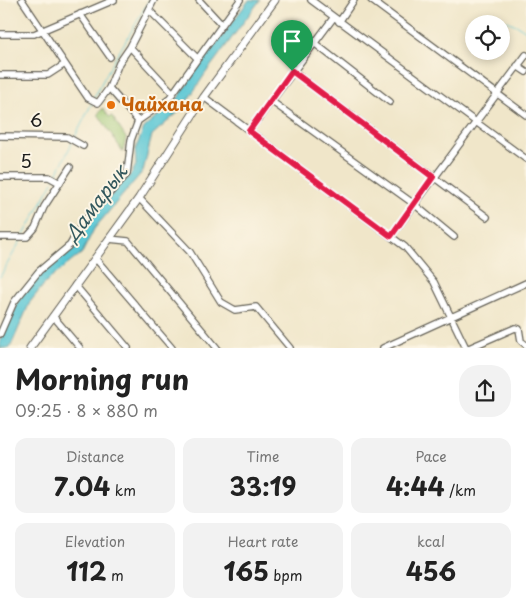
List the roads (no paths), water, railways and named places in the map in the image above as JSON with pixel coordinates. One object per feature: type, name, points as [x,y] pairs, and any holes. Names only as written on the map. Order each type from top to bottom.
[{"type":"main road","points":[[30,348],[138,198],[204,97],[275,0]]},
{"type":"street","points":[[22,0],[41,31],[88,98],[98,103],[109,88],[119,63],[130,48],[154,0]]},
{"type":"street","points":[[0,34],[34,34],[114,0]]},
{"type":"street","points":[[199,0],[222,25]]},
{"type":"street","points":[[0,334],[14,302],[39,271],[70,245],[83,222],[127,174],[131,140],[138,120],[168,100],[240,0]]},
{"type":"street","points":[[311,0],[526,159]]},
{"type":"street","points":[[339,22],[354,0]]},
{"type":"street","points":[[371,0],[526,115]]},
{"type":"street","points":[[149,10],[197,58]]},
{"type":"street","points":[[80,14],[110,58]]},
{"type":"street","points":[[249,131],[313,42],[334,17]]},
{"type":"street","points":[[313,42],[390,102]]},
{"type":"street","points":[[130,48],[173,93]]},
{"type":"street","points":[[391,236],[526,54]]},
{"type":"street","points":[[0,75],[48,75],[65,64]]},
{"type":"street","points":[[517,66],[526,72]]},
{"type":"street","points":[[292,71],[487,217]]},
{"type":"street","points":[[109,88],[138,120]]},
{"type":"street","points":[[204,97],[391,236],[416,259],[434,282],[468,348],[516,328],[519,329],[521,341],[526,346]]},
{"type":"street","points":[[271,101],[414,204],[454,237]]},
{"type":"street","name":"6","points":[[0,136],[67,136],[83,146]]},
{"type":"street","points":[[0,238],[23,237],[35,228],[56,181],[70,167]]},
{"type":"street","name":"5","points":[[0,177],[56,181]]},
{"type":"street","points":[[138,198],[190,252],[221,302],[235,310],[256,307],[290,348]]},
{"type":"street","points":[[109,239],[128,241],[217,348]]},
{"type":"street","points":[[95,258],[172,348]]},
{"type":"street","points":[[383,348],[453,318],[526,283]]},
{"type":"street","points":[[75,285],[128,348]]},
{"type":"street","points":[[53,316],[80,348]]},
{"type":"water","points":[[249,0],[260,0],[205,74],[182,109],[152,135],[143,171],[94,229],[82,253],[46,282],[30,302],[10,348],[0,348],[0,341],[22,295],[41,272],[71,250],[88,220],[131,174],[136,165],[135,150],[144,128],[176,101],[200,65]]},
{"type":"waterway","points":[[93,99],[149,0]]},
{"type":"waterway","points":[[510,23],[526,31]]},
{"type":"waterway","points":[[75,137],[92,103]]},
{"type":"waterway","points":[[55,178],[72,143]]},
{"type":"waterway","points":[[24,235],[53,182]]},
{"type":"waterway","points":[[0,277],[22,238]]},
{"type":"place","name":"Чайхана","points":[[111,105]]},
{"type":"water label","name":"Дамарык","points":[[96,203]]}]
